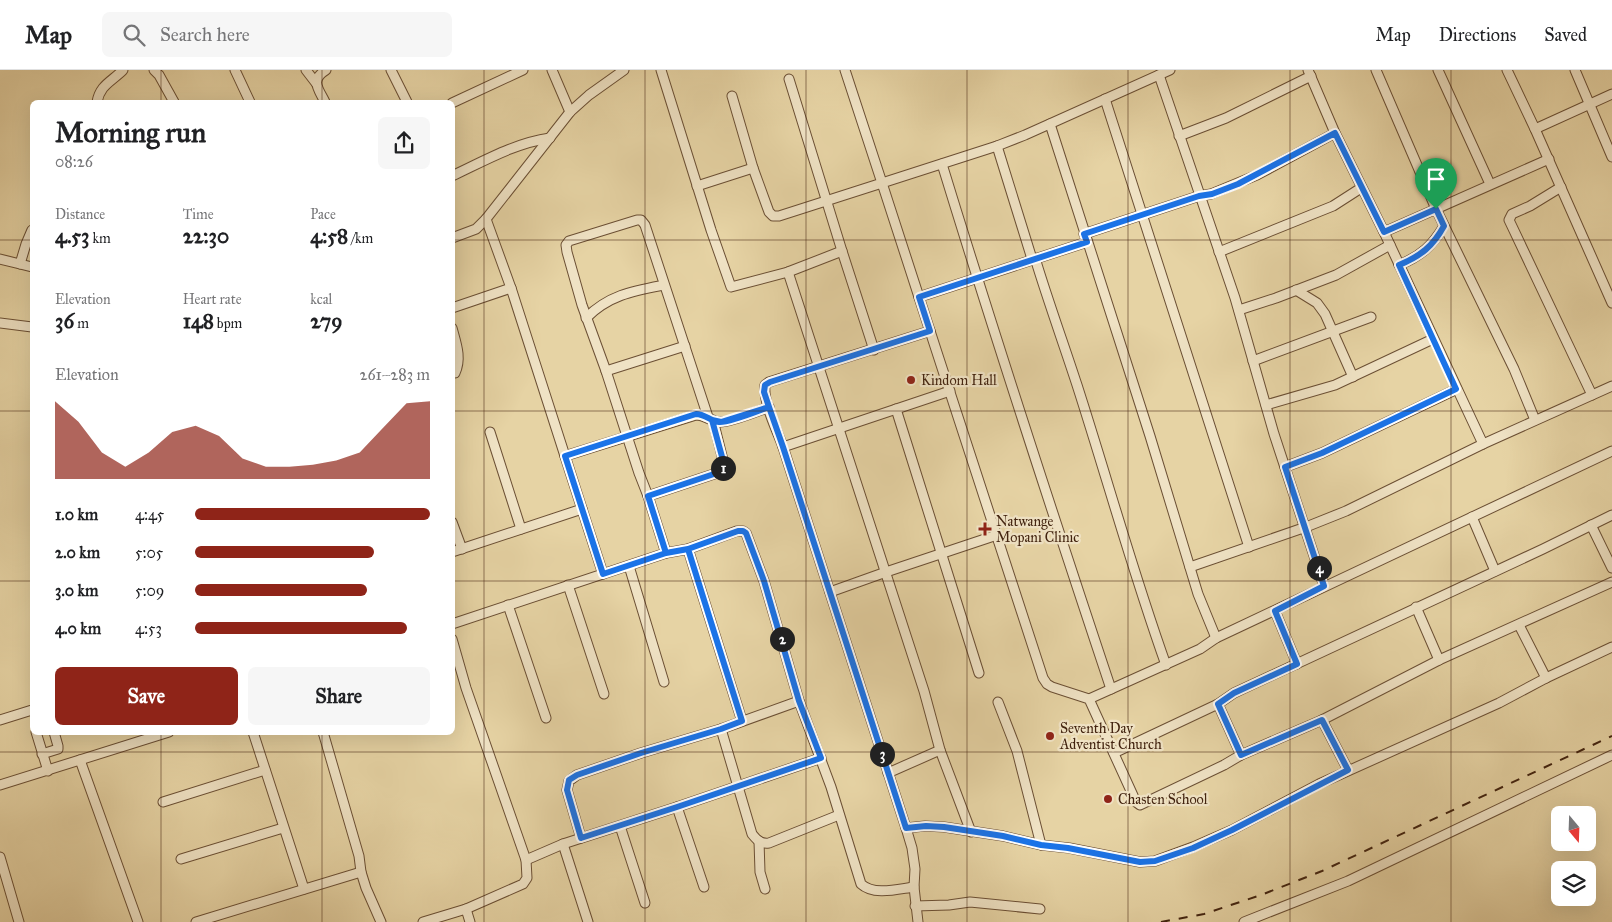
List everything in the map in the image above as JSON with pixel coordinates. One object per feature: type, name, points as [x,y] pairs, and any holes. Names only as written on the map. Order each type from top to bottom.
[{"type":"street","points":[[97,100],[101,88],[123,70]]},
{"type":"street","points":[[154,70],[159,75],[173,100]]},
{"type":"street","points":[[235,70],[249,100]]},
{"type":"street","points":[[306,70],[316,83],[324,100]]},
{"type":"street","points":[[316,83],[317,78],[326,70]]},
{"type":"street","points":[[391,70],[406,100]]},
{"type":"street","points":[[455,102],[522,70]]},
{"type":"street","points":[[552,70],[570,112]]},
{"type":"street","points":[[455,235],[476,229],[486,219],[570,112],[589,95],[624,70]]},
{"type":"street","points":[[661,70],[731,287],[788,272],[842,251]]},
{"type":"street","points":[[845,70],[1043,678],[1052,687],[1089,699],[1200,649],[1216,638],[1324,586],[1384,560],[1612,451]]},
{"type":"street","points":[[732,96],[753,168],[769,212],[773,216],[779,216],[997,146],[1170,70]]},
{"type":"street","points":[[1376,70],[1436,209],[1514,369],[1535,420]]},
{"type":"street","points":[[1438,70],[1490,184]]},
{"type":"street","points":[[1507,70],[1561,186],[1612,303]]},
{"type":"street","points":[[1574,70],[1612,157]]},
{"type":"street","points":[[1179,136],[1226,118],[1310,73],[1335,133],[1384,232],[1483,444]]},
{"type":"street","points":[[1159,75],[1238,310],[1285,467],[1324,586]]},
{"type":"street","points":[[789,79],[874,350]]},
{"type":"street","points":[[1535,129],[1612,94]]},
{"type":"street","points":[[1105,99],[1249,547]]},
{"type":"street","points":[[1050,124],[1150,436],[1198,594],[1216,638]]},
{"type":"street","points":[[919,297],[1033,259],[1141,215],[1199,196],[1212,194],[1244,181],[1335,133]]},
{"type":"street","points":[[455,175],[495,155],[537,140],[550,138]]},
{"type":"street","points":[[997,146],[1033,259],[1076,383],[1133,568],[1166,665]]},
{"type":"street","points":[[1384,232],[1548,159]]},
{"type":"street","points":[[942,164],[977,279],[1111,689]]},
{"type":"street","points":[[697,186],[753,168]]},
{"type":"street","points":[[1561,186],[1530,206],[1512,214],[1509,220],[1592,395]]},
{"type":"street","points":[[1219,252],[1324,210],[1361,188]]},
{"type":"street","points":[[486,219],[511,288],[603,574]]},
{"type":"street","points":[[648,496],[720,472],[724,464],[645,225],[641,220],[637,220],[570,241],[566,246],[566,252],[586,318],[606,371],[666,553]]},
{"type":"street","points":[[1399,265],[1413,259],[1429,247],[1444,226]]},
{"type":"street","points":[[20,264],[30,235]]},
{"type":"street","points":[[1238,310],[1336,275],[1390,245]]},
{"type":"street","points":[[0,260],[30,266]]},
{"type":"street","points":[[788,272],[924,691],[940,750],[971,832]]},
{"type":"street","points":[[586,318],[604,302],[664,285]]},
{"type":"street","points":[[455,307],[511,288]]},
{"type":"street","points":[[1296,290],[1318,303],[1325,314],[1353,376]]},
{"type":"street","points":[[1253,361],[1371,317]]},
{"type":"street","points":[[0,323],[30,327]]},
{"type":"street","points":[[918,922],[915,906],[915,869],[906,828],[764,392],[765,385],[770,382],[930,331]]},
{"type":"street","points":[[1266,406],[1335,385],[1433,339]]},
{"type":"street","points":[[455,341],[459,359],[455,373]]},
{"type":"street","points":[[606,371],[685,346]]},
{"type":"street","points":[[1190,567],[1306,527],[1346,510],[1483,444],[1612,386]]},
{"type":"street","points":[[1285,467],[1322,453],[1456,389]]},
{"type":"street","points":[[783,447],[950,391]]},
{"type":"street","points":[[565,456],[696,414],[703,414],[710,419],[721,422],[769,407]]},
{"type":"street","points":[[896,409],[979,673]]},
{"type":"street","points":[[490,432],[521,529]]},
{"type":"street","points":[[455,551],[582,509]]},
{"type":"street","points":[[1114,753],[1218,704],[1234,693],[1612,515]]},
{"type":"street","points":[[1472,517],[1495,571]]},
{"type":"street","points":[[1591,524],[1612,568]]},
{"type":"street","points":[[455,530],[462,549]]},
{"type":"street","points":[[455,623],[666,553],[688,549],[738,531],[743,531],[746,533],[767,590],[799,701],[821,758],[861,884],[866,888],[876,891],[914,887]]},
{"type":"street","points":[[830,592],[998,535]]},
{"type":"street","points":[[688,549],[742,721]]},
{"type":"street","points":[[629,566],[664,682]]},
{"type":"street","points":[[1089,699],[1136,802],[1140,805],[1241,755],[1322,720],[1439,660],[1612,582]]},
{"type":"street","points":[[568,586],[604,694]]},
{"type":"street","points":[[508,605],[546,718]]},
{"type":"street","points":[[1416,607],[1439,660]]},
{"type":"street","points":[[1275,611],[1297,664]]},
{"type":"street","points":[[1519,625],[1546,678]]},
{"type":"street","points":[[906,828],[944,827],[1003,836],[1041,845],[1086,851],[1140,862],[1155,861],[1193,848],[1232,830],[1348,770],[1430,735],[1612,648]]},
{"type":"street","points":[[423,922],[466,909],[523,884],[527,878],[526,860],[466,688],[455,650]]},
{"type":"street","points":[[581,838],[567,790],[569,780],[577,775],[721,729],[799,701]]},
{"type":"street","points":[[998,702],[1016,751],[1041,845]]},
{"type":"street","points":[[1218,704],[1241,755]]},
{"type":"street","points":[[0,720],[30,713]]},
{"type":"street","points":[[1322,720],[1348,770]]},
{"type":"street","points":[[721,729],[752,834],[763,844],[839,816]]},
{"type":"street","points":[[37,735],[48,771]]},
{"type":"street","points":[[42,754],[58,749],[55,735]]},
{"type":"street","points":[[0,785],[48,771],[153,735]]},
{"type":"street","points":[[254,735],[304,889]]},
{"type":"street","points":[[324,735],[359,856],[361,872],[381,922]]},
{"type":"street","points":[[888,773],[940,750]]},
{"type":"street","points":[[1244,922],[1348,881],[1612,755]]},
{"type":"street","points":[[526,860],[563,844],[821,758]]},
{"type":"street","points":[[80,760],[138,922]]},
{"type":"street","points":[[163,802],[265,770]]},
{"type":"street","points":[[677,807],[704,887]]},
{"type":"street","points":[[620,826],[645,903]]},
{"type":"street","points":[[181,859],[283,828]]},
{"type":"street","points":[[759,841],[760,872],[765,889]]},
{"type":"street","points":[[563,844],[588,922]]},
{"type":"street","points":[[0,857],[19,922]]},
{"type":"street","points":[[196,922],[361,872]]},
{"type":"street","points":[[915,906],[970,902],[1040,908]]},
{"type":"street","points":[[466,909],[470,922]]},
{"type":"railway","points":[[1161,922],[1204,914],[1261,895],[1322,871],[1612,736]]},
{"type":"place","name":"Kindom Hall","points":[[911,380]]},
{"type":"place","name":"Natwange Mopani Clinic","points":[[985,529]]},
{"type":"place","name":"Seventh Day Adventist Church","points":[[1050,736]]},
{"type":"place","name":"Chasten School","points":[[1108,799]]},
{"type":"route","points":[[1436,209],[1384,232],[1335,133],[1238,184],[1084,234],[1087,242],[919,297],[930,331],[770,382],[765,385],[764,392],[769,407],[721,422],[712,420],[724,464],[720,472],[648,496],[666,553],[688,549],[742,721],[641,753],[577,775],[569,780],[567,790],[581,838],[821,758],[799,701],[764,581],[746,533],[738,531],[688,549],[666,553],[603,574],[565,456],[696,414],[703,414],[712,420],[721,422],[769,407],[906,828],[944,827],[1003,836],[1041,845],[1068,848],[1140,862],[1155,861],[1193,848],[1232,830],[1348,770],[1322,720],[1241,755],[1218,704],[1234,693],[1297,664],[1275,611],[1324,586],[1285,467],[1322,453],[1456,389],[1399,265],[1413,259],[1436,239],[1444,226],[1436,209]]}]
